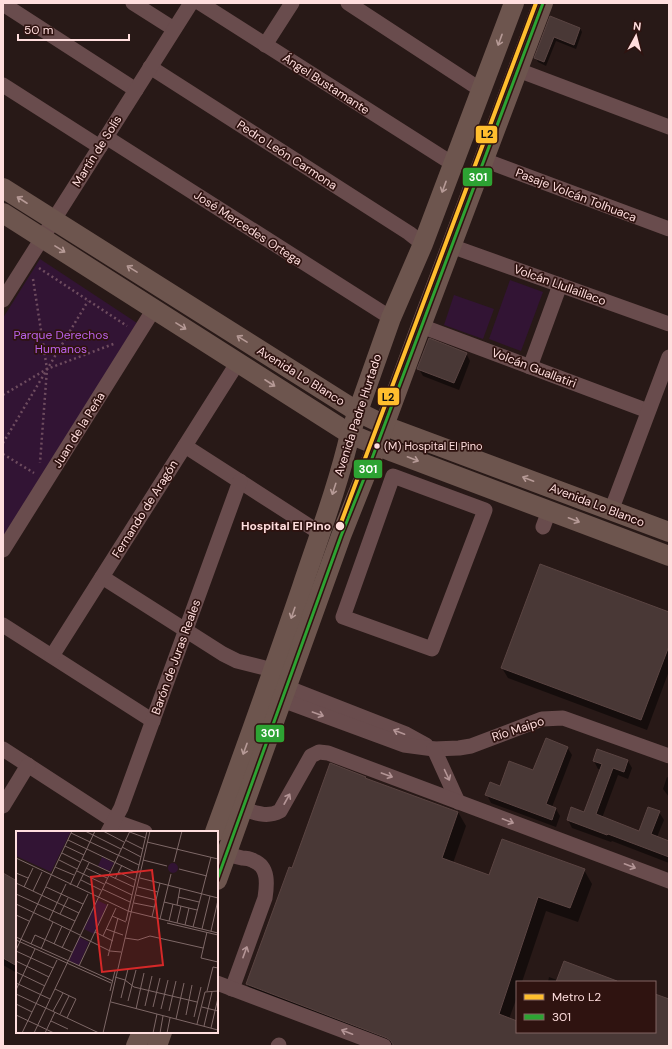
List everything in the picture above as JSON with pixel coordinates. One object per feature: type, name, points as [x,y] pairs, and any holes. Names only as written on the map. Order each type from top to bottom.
[{"type":"main road","name":"Avenida Padre Hurtado","points":[[218,875],[222,854],[242,809],[341,536],[543,3]]},
{"type":"main road","name":"Avenida Padre Hurtado","points":[[216,831],[320,532],[350,434],[391,318],[423,244],[481,90],[509,5]]},
{"type":"main road","name":"Avenida Lo Blanco","points":[[3,188],[358,412],[384,425],[669,532]]},
{"type":"main road","name":"Avenida Lo Blanco","points":[[3,213],[350,434],[546,519],[669,556]]},
{"type":"main road","points":[[136,1046],[142,1033]]},
{"type":"main road","points":[[157,1046],[162,1033]]},
{"type":"street","points":[[134,3],[174,29]]},
{"type":"street","name":"Martín de Solís","points":[[3,300],[191,3]]},
{"type":"street","name":"Ángel Bustamante","points":[[200,3],[453,164]]},
{"type":"street","points":[[265,44],[292,3]]},
{"type":"street","points":[[348,3],[481,90]]},
{"type":"street","points":[[3,4],[136,90]]},
{"type":"street","name":"Pedro León Carmona","points":[[150,67],[409,233],[423,244]]},
{"type":"street","points":[[518,70],[669,127]]},
{"type":"street","name":"José Mercedes Ortega","points":[[3,85],[103,142],[391,318]]},
{"type":"street","name":"Pasaje Volcán Tolhuaca","points":[[484,160],[669,230]]},
{"type":"street","name":"Volcán Llullaillaco","points":[[451,246],[669,324]]},
{"type":"street","points":[[530,367],[560,285]]},
{"type":"street","name":"Juan de la Peña","points":[[3,550],[43,479],[154,309]]},
{"type":"street","name":"Volcán Guallatiri","points":[[420,326],[648,411]]},
{"type":"street","points":[[611,511],[648,411],[666,374],[669,357]]},
{"type":"street","name":"Fernando de Aragón","points":[[52,656],[238,362]]},
{"type":"street","points":[[185,446],[320,532]]},
{"type":"street","points":[[393,476],[484,510],[432,649],[342,617],[393,476]]},
{"type":"street","name":"Barón de Juras Reales","points":[[111,827],[121,808],[240,481]]},
{"type":"street","points":[[102,577],[230,658],[273,670]]},
{"type":"street","points":[[3,626],[153,721]]},
{"type":"street","name":"Río Maipo","points":[[284,694],[404,745],[434,749],[471,746],[542,719],[563,718],[669,756]]},
{"type":"street","points":[[3,749],[28,765],[111,827],[138,831]]},
{"type":"street","points":[[434,749],[458,802]]},
{"type":"street","points":[[242,809],[266,815],[280,811],[311,756],[319,752],[328,753],[669,881]]},
{"type":"street","points":[[3,806],[28,765]]},
{"type":"street","points":[[222,854],[255,861],[265,873],[267,884],[265,898],[232,988]]},
{"type":"street","points":[[218,982],[384,1046]]},
{"type":"path","points":[[37,267],[139,334]]},
{"type":"path","points":[[3,454],[43,479],[48,369],[33,278]]},
{"type":"path","points":[[3,443],[88,301]]},
{"type":"path","points":[[3,395],[48,369],[139,334]]},
{"type":"green space","name":"Parque Derechos Humanos","points":[[40,259],[140,325],[3,543],[3,318]]},
{"type":"green space","points":[[510,280],[543,292],[521,351],[489,339]]},
{"type":"green space","points":[[454,295],[494,309],[483,339],[444,325]]},
{"type":"building","points":[[550,16],[580,28],[574,45],[554,37],[544,62],[534,58]]},
{"type":"building","points":[[429,338],[467,353],[454,383],[417,369]]},
{"type":"building","points":[[540,564],[669,612],[669,646],[641,720],[501,668]]},
{"type":"building","points":[[546,738],[568,747],[546,804],[556,808],[552,820],[485,795],[490,782],[500,786],[509,761],[533,770]]},
{"type":"building","points":[[597,749],[628,760],[624,772],[613,768],[596,814],[639,831],[648,807],[660,811],[651,834],[669,841],[669,857],[567,820],[571,807],[584,812],[602,764],[593,761]]},
{"type":"building","points":[[330,763],[366,777],[365,778],[458,812],[442,858],[489,875],[502,839],[585,869],[570,908],[538,897],[499,1014],[516,1021],[516,1033],[656,1033],[656,994],[669,999],[669,1046],[396,1046],[393,1045],[387,1038],[246,984],[289,867],[292,868]]},
{"type":"building","points":[[3,873],[16,880],[16,965],[3,958]]},
{"type":"building","points":[[564,961],[617,981],[556,981]]},
{"type":"metro line","name":"L2","points":[[339,528],[536,3]]},
{"type":"transit line","name":"301","points":[[218,877],[341,536],[371,461],[543,3]]},
{"type":"place","name":"(M) Hospital El Pino","points":[[377,446]]},
{"type":"place","name":"Hospital El Pino","points":[[340,526]]}]
